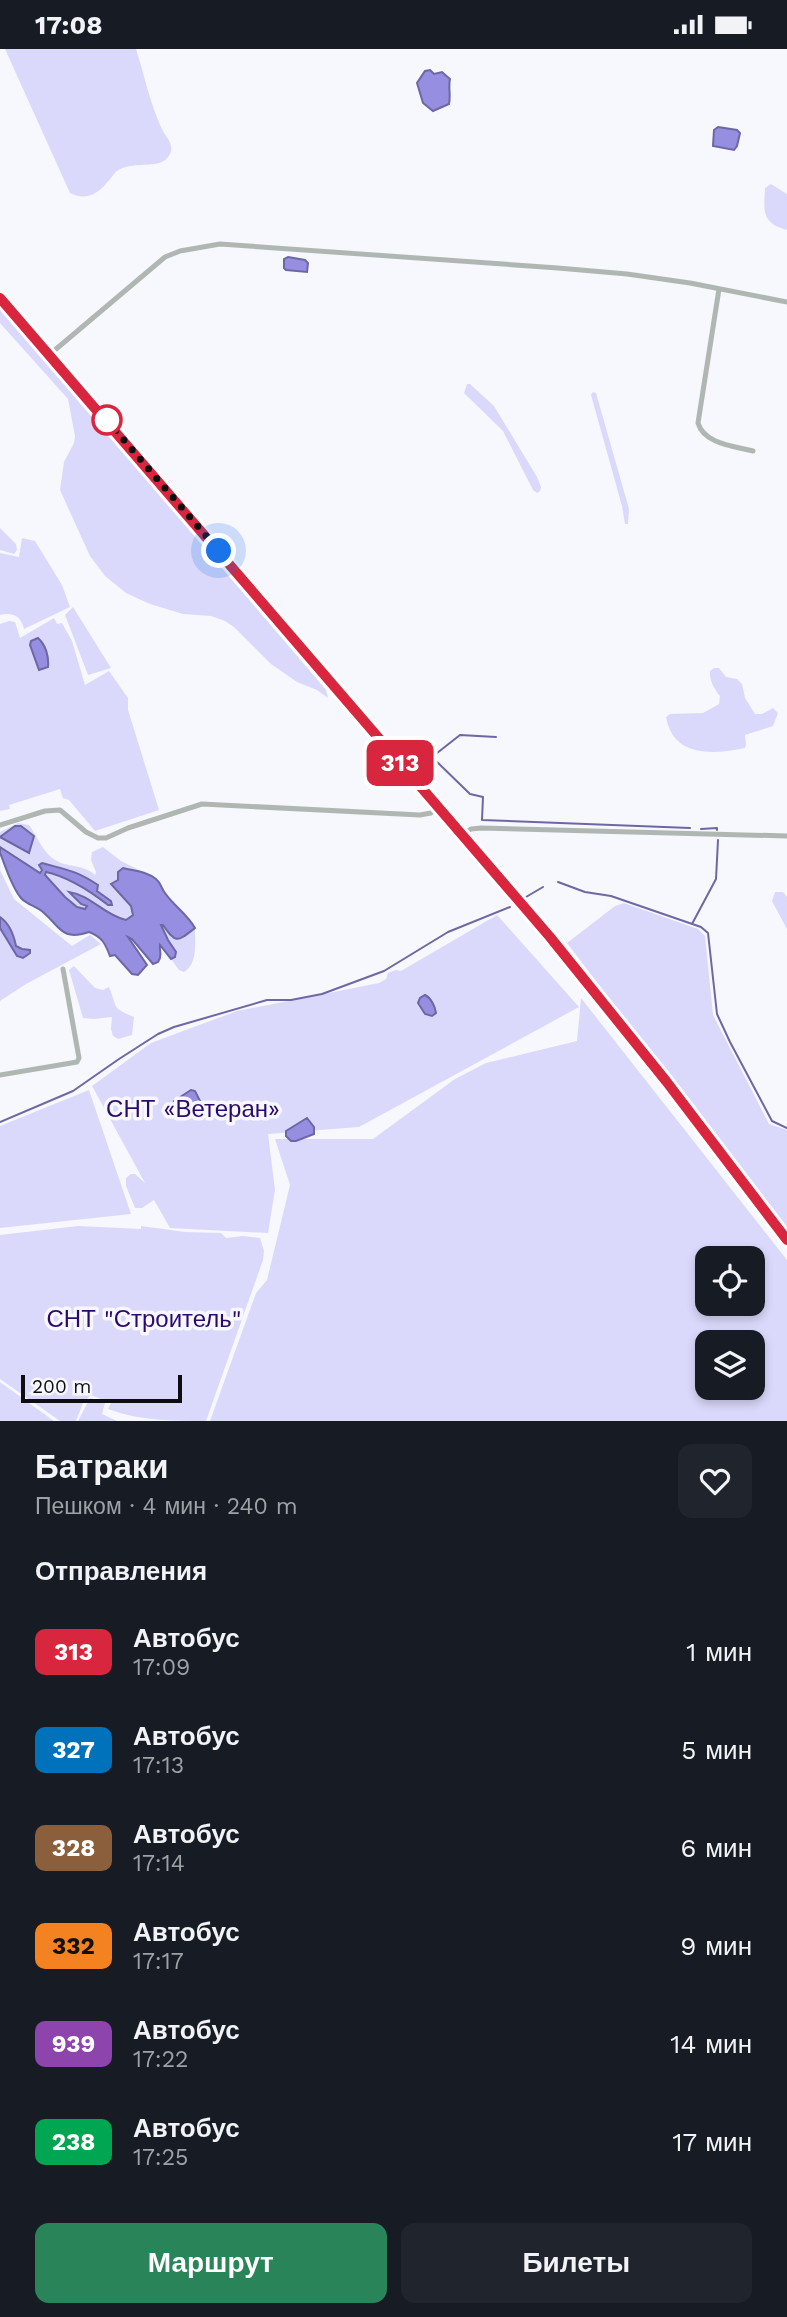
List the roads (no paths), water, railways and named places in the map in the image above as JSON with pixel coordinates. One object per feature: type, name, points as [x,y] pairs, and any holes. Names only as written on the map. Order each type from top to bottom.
[{"type":"main road","points":[[0,298],[550,937],[787,1240]]},
{"type":"street","points":[[49,355],[165,257],[210,245],[227,244],[627,274],[787,302]]},
{"type":"street","points":[[719,289],[698,423],[704,435],[713,440],[753,451]]},
{"type":"street","points":[[0,825],[45,811],[60,810],[86,832],[98,838],[106,838],[202,804],[421,815],[438,808]]},
{"type":"street","points":[[462,835],[471,829],[481,828],[787,836]]},
{"type":"street","points":[[0,1073],[77,1062],[79,1058],[63,969]]},
{"type":"waterway","points":[[496,737],[460,735],[432,757],[470,794],[483,797],[482,820],[690,828]]},
{"type":"waterway","points":[[701,829],[717,830]]},
{"type":"waterway","points":[[692,924],[716,879],[718,840]]},
{"type":"waterway","points":[[558,882],[585,892],[611,896],[701,927],[708,933],[717,1014],[772,1121],[787,1128]]},
{"type":"waterway","points":[[526,897],[543,887]]},
{"type":"waterway","points":[[0,1122],[73,1091],[158,1034],[174,1027],[267,1000],[291,1000],[322,994],[384,971],[448,932],[510,907]]},
{"type":"park label","name":"СНТ «Ветеран»","points":[[193,1109]]},
{"type":"park label","name":"СНТ \"Строитель\"","points":[[144,1319]]}]
